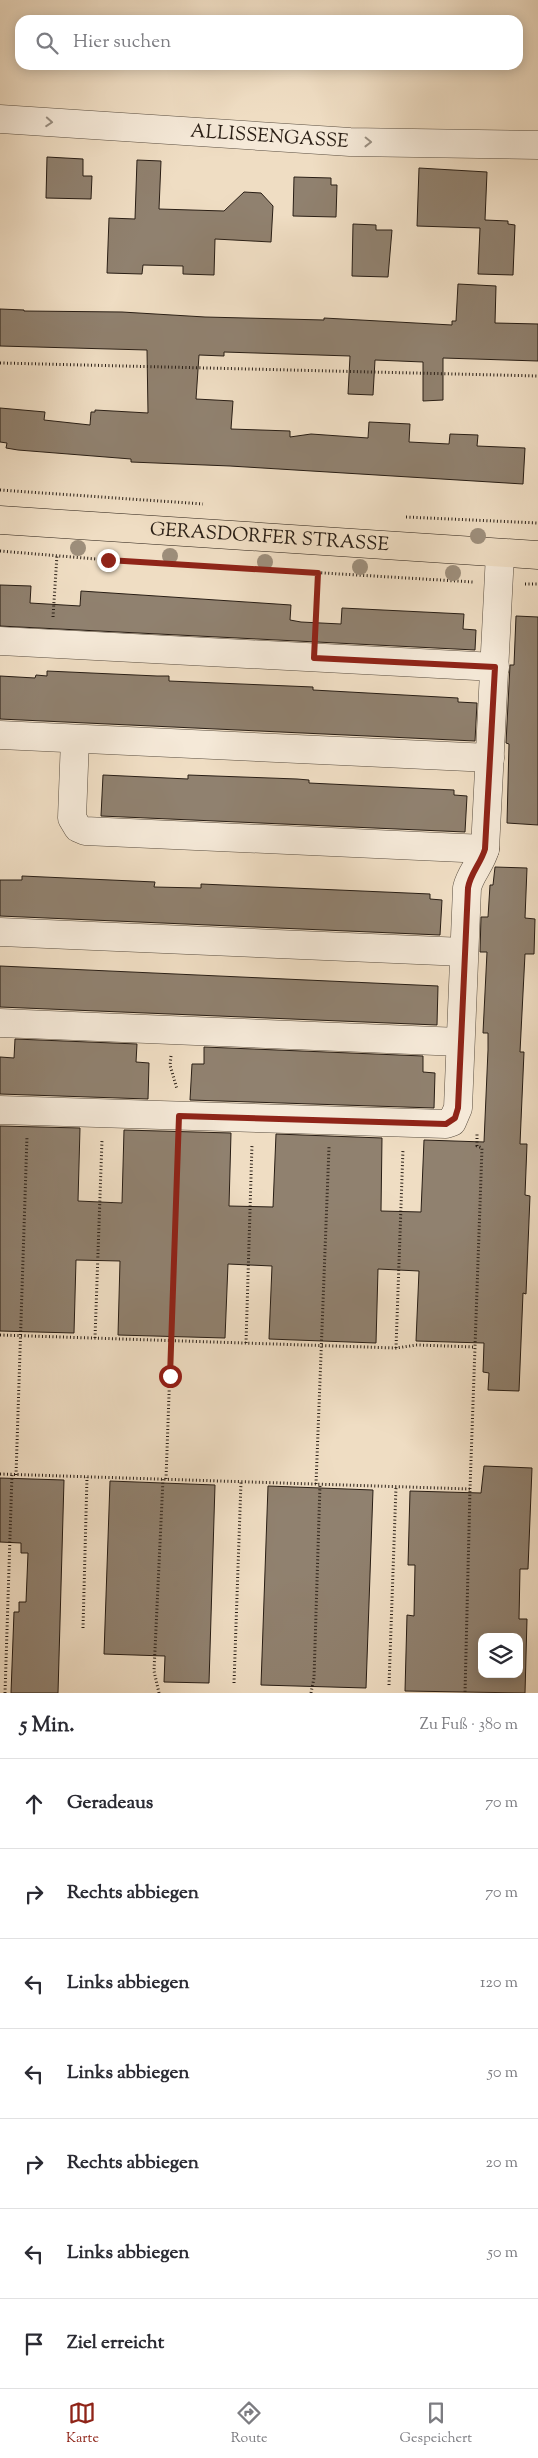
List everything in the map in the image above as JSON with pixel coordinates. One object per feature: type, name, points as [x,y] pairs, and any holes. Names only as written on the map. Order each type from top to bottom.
[{"type":"main road","name":"GERASDORFER STRASSE","points":[[0,520],[538,555]]},
{"type":"street","name":"ALLISSENGASSE","points":[[0,119],[350,142],[538,145]]},
{"type":"street","points":[[0,1110],[449,1123],[455,1118],[458,1108],[464,952],[469,880],[479,866],[485,849],[500,554]]},
{"type":"street","points":[[0,641],[495,667]]},
{"type":"street","points":[[0,736],[490,758]]},
{"type":"street","points":[[75,739],[72,818],[78,828],[84,831],[485,849]]},
{"type":"street","points":[[0,932],[464,952]]},
{"type":"street","points":[[0,1023],[460,1042]]},
{"type":"path","points":[[0,363],[538,376]]},
{"type":"path","points":[[0,490],[208,504]]},
{"type":"path","points":[[404,517],[538,523]]},
{"type":"path","points":[[0,550],[318,573],[538,584]]},
{"type":"path","points":[[52,644],[57,555]]},
{"type":"path","points":[[314,658],[318,573]]},
{"type":"path","points":[[159,1693],[154,1671],[179,1116],[179,1096],[170,1065],[171,1030]]},
{"type":"path","points":[[16,1475],[27,1128]]},
{"type":"path","points":[[465,1693],[482,1148],[477,1146],[477,1128]]},
{"type":"path","points":[[311,1693],[314,1678],[329,1137]]},
{"type":"path","points":[[95,1338],[102,1139]]},
{"type":"path","points":[[396,1348],[404,1139]]},
{"type":"path","points":[[246,1343],[252,1144]]},
{"type":"path","points":[[0,1335],[396,1348],[417,1345],[476,1347]]},
{"type":"path","points":[[0,1474],[470,1489]]},
{"type":"path","points":[[5,1693],[12,1474]]},
{"type":"path","points":[[83,1628],[87,1477]]},
{"type":"path","points":[[234,1683],[241,1482]]},
{"type":"path","points":[[389,1685],[396,1487]]},
{"type":"building","points":[[47,157],[83,159],[83,176],[92,176],[91,199],[46,198]]},
{"type":"building","points":[[137,160],[161,161],[159,209],[224,211],[244,192],[261,193],[273,206],[271,242],[215,239],[214,275],[183,274],[183,266],[143,265],[142,274],[107,273],[109,218],[135,219]]},
{"type":"building","points":[[419,168],[487,172],[485,220],[508,221],[508,224],[515,225],[513,275],[478,274],[480,228],[417,226]]},
{"type":"building","points":[[294,177],[331,178],[331,185],[337,185],[336,217],[293,216]]},
{"type":"building","points":[[353,224],[376,225],[376,230],[392,230],[388,277],[352,276]]},
{"type":"building","points":[[458,284],[496,286],[495,323],[538,324],[538,361],[443,358],[443,400],[423,401],[423,362],[375,360],[373,395],[348,394],[350,356],[224,352],[224,356],[199,355],[196,399],[233,401],[231,429],[290,431],[290,437],[311,434],[368,438],[369,422],[410,424],[409,442],[449,444],[450,434],[478,435],[477,446],[525,448],[523,484],[230,466],[131,462],[131,459],[18,450],[6,448],[7,443],[0,442],[0,408],[45,412],[44,420],[90,425],[91,412],[95,412],[95,410],[148,413],[147,350],[0,346],[0,309],[122,312],[205,317],[324,320],[324,318],[452,325],[452,321],[456,321]]},
{"type":"building","points":[[0,585],[31,586],[30,603],[80,606],[81,591],[291,605],[290,620],[301,622],[341,624],[342,608],[464,614],[463,629],[476,630],[475,650],[0,626]]},
{"type":"building","points":[[516,616],[538,617],[538,825],[507,823],[509,744],[506,743],[510,665],[514,665]]},
{"type":"building","points":[[47,671],[169,676],[169,681],[313,687],[313,690],[458,698],[458,702],[477,703],[475,741],[0,719],[0,676],[35,678],[36,675],[47,676]]},
{"type":"building","points":[[103,775],[188,779],[188,775],[297,779],[309,780],[309,783],[454,790],[454,795],[467,796],[465,832],[101,816]]},
{"type":"building","points":[[495,867],[527,868],[525,918],[535,919],[534,954],[525,954],[520,1052],[524,1052],[520,1144],[527,1144],[525,1195],[530,1196],[526,1294],[523,1293],[519,1391],[488,1390],[489,1373],[483,1372],[484,1343],[416,1341],[419,1271],[378,1269],[376,1343],[269,1339],[272,1266],[228,1264],[225,1338],[118,1335],[120,1261],[76,1260],[74,1333],[0,1331],[0,1126],[80,1128],[78,1201],[122,1203],[124,1130],[231,1133],[229,1206],[273,1207],[276,1134],[382,1138],[381,1211],[421,1212],[424,1140],[484,1142],[488,1033],[483,1033],[487,952],[480,952],[481,917],[488,917],[490,885],[493,885]]},
{"type":"building","points":[[22,876],[155,882],[154,887],[201,888],[201,884],[430,894],[430,899],[442,900],[440,935],[0,916],[0,880],[22,880]]},
{"type":"building","points":[[0,966],[438,986],[437,1025],[0,1007]]},
{"type":"building","points":[[15,1039],[137,1044],[136,1062],[149,1063],[148,1099],[0,1094],[0,1057],[14,1058]]},
{"type":"building","points":[[204,1047],[423,1056],[423,1072],[435,1073],[434,1108],[190,1100],[192,1064],[204,1064]]},
{"type":"building","points":[[484,1466],[532,1468],[528,1569],[520,1569],[519,1619],[527,1619],[525,1693],[405,1691],[407,1615],[414,1616],[415,1565],[408,1565],[410,1491],[481,1493]]},
{"type":"building","points":[[0,1478],[64,1480],[58,1693],[11,1693],[14,1612],[19,1612],[19,1602],[26,1602],[28,1553],[21,1553],[21,1543],[0,1542]]},
{"type":"building","points":[[110,1481],[215,1485],[209,1683],[164,1682],[165,1656],[104,1654]]},
{"type":"building","points":[[268,1486],[373,1490],[366,1688],[261,1685]]},
{"type":"route","points":[[108,560],[318,573],[314,658],[495,667],[485,849],[479,866],[469,880],[468,888],[457,1114],[452,1122],[446,1124],[179,1116],[170,1376]]}]
